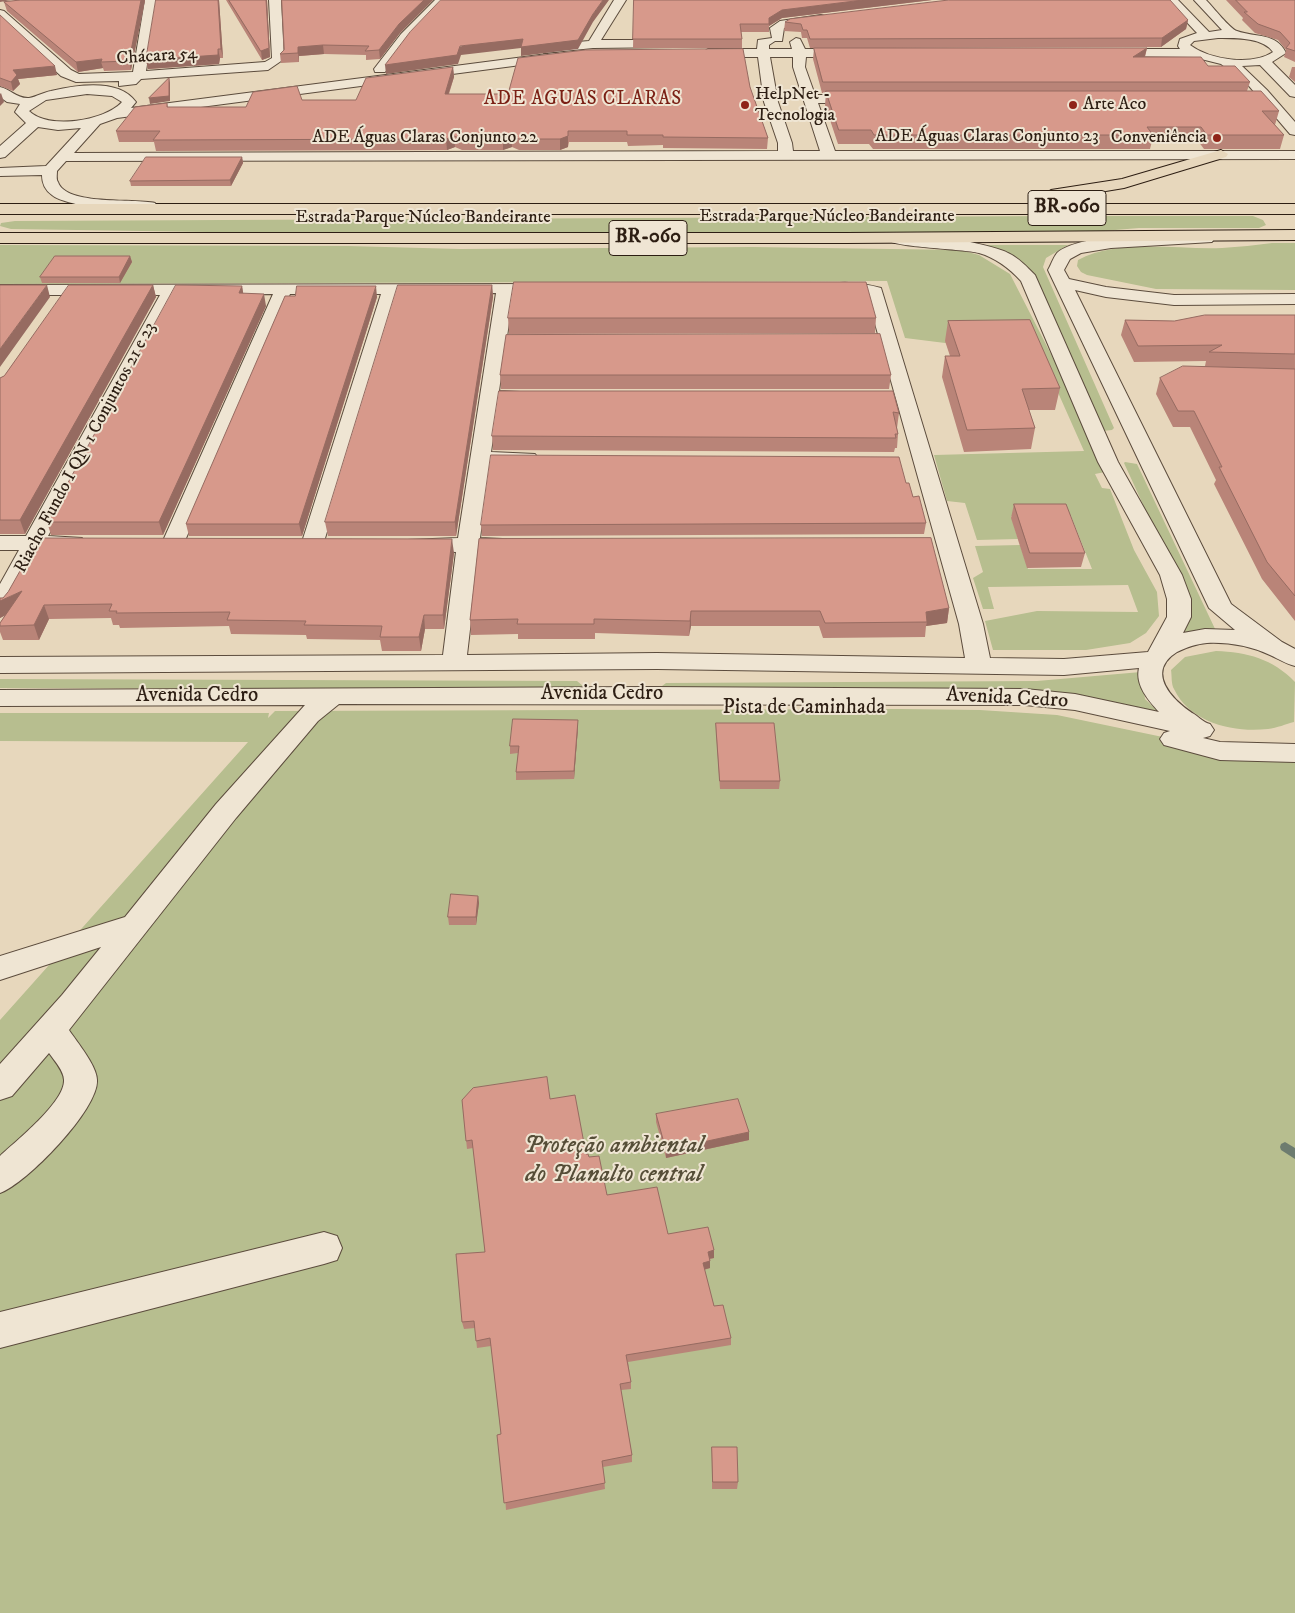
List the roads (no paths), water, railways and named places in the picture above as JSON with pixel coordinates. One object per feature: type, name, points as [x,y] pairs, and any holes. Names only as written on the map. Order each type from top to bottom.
[{"type":"highway","points":[[959,208],[1124,183],[1221,154]]},
{"type":"highway","name":"Estrada Parque Núcleo Bandeirante","points":[[0,209],[1295,209]]},
{"type":"highway","points":[[0,217],[18,209]]},
{"type":"highway","name":"Estrada Parque Núcleo Bandeirante","points":[[2,237],[848,238],[1295,235]]},
{"type":"street","points":[[118,114],[126,108],[132,90],[151,0]]},
{"type":"street","name":"Chácara 54","points":[[2,9],[66,73],[76,78],[135,78],[261,67],[274,63],[278,59],[275,0]]},
{"type":"street","points":[[380,69],[405,37],[442,0]]},
{"type":"street","points":[[593,44],[620,0]]},
{"type":"street","points":[[1172,0],[1205,35]]},
{"type":"street","points":[[1200,0],[1232,34]]},
{"type":"street","points":[[827,150],[810,98],[799,54],[778,38],[776,28],[780,25],[834,17]]},
{"type":"street","points":[[651,34],[688,46]]},
{"type":"street","points":[[1295,53],[1268,42],[1232,34],[1205,35],[1191,38],[1184,42],[1095,48],[1192,53],[1225,61],[1233,65],[1267,99],[1295,132]]},
{"type":"street","points":[[758,48],[778,38]]},
{"type":"street","points":[[1184,42],[1184,46],[1192,53]]},
{"type":"street","points":[[87,90],[118,94],[128,100],[593,44],[636,48]]},
{"type":"street","points":[[27,106],[28,119],[52,125],[95,122],[118,114],[636,48],[688,46],[758,48],[799,54],[864,48]]},
{"type":"street","points":[[758,48],[777,63],[794,64],[799,54]]},
{"type":"street","points":[[758,48],[771,102],[786,149]]},
{"type":"street","points":[[1225,61],[1263,61],[1283,48]]},
{"type":"street","points":[[1263,61],[1295,94]]},
{"type":"street","points":[[4,108],[27,106],[56,94],[87,90],[135,78]]},
{"type":"street","points":[[0,91],[27,106]]},
{"type":"street","points":[[810,98],[879,99]]},
{"type":"street","points":[[1247,99],[1267,99]]},
{"type":"street","points":[[0,154],[34,122]]},
{"type":"street","points":[[95,122],[50,170],[47,178],[51,189],[82,202],[200,209]]},
{"type":"street","points":[[0,135],[20,135]]},
{"type":"street","name":"ADE Águas Claras Conjunto 22","points":[[64,156],[827,150]]},
{"type":"street","name":"ADE Águas Claras Conjunto 23","points":[[827,150],[1295,155]]},
{"type":"street","points":[[0,172],[50,170]]},
{"type":"street","points":[[1249,235],[1208,239],[1099,244],[1079,249],[1064,257],[1056,270],[1060,282],[1088,310],[1134,429],[1221,608],[1289,655]]},
{"type":"street","points":[[848,238],[964,246],[998,253],[1011,260],[1029,279],[1108,462],[1171,575],[1180,599],[1179,618],[1157,656],[1150,677],[1157,696],[1174,714],[1201,730],[1228,739],[1255,743],[1282,742],[1295,739]]},
{"type":"street","points":[[1060,282],[1224,317]]},
{"type":"street","points":[[454,663],[468,545],[506,288]]},
{"type":"street","points":[[0,290],[566,288]]},
{"type":"street","points":[[56,305],[66,289]]},
{"type":"street","points":[[173,543],[284,289]]},
{"type":"street","points":[[312,545],[391,289]]},
{"type":"street","points":[[816,289],[873,290],[875,292],[878,340],[936,544],[971,624],[979,665]]},
{"type":"street","name":"Riacho Fundo I QN 1 Conjuntos 21 e 23","points":[[0,605],[36,542],[171,290]]},
{"type":"street","points":[[1088,310],[1295,299]]},
{"type":"street","points":[[497,342],[556,342]]},
{"type":"street","points":[[490,397],[549,397]]},
{"type":"street","points":[[1096,433],[1108,438],[1125,438],[1133,436],[1134,429]]},
{"type":"street","points":[[1108,462],[1116,457],[1135,456],[1151,462]]},
{"type":"street","points":[[482,458],[552,458]]},
{"type":"street","points":[[0,543],[95,543]]},
{"type":"street","points":[[390,545],[537,544]]},
{"type":"street","points":[[1157,656],[1176,643],[1221,636],[1248,640],[1289,655]]},
{"type":"street","name":"Avenida Cedro","points":[[0,665],[592,663],[657,661],[1064,667],[1157,656]]},
{"type":"street","points":[[651,694],[644,678],[657,661]]},
{"type":"street","points":[[592,663],[601,668],[606,674],[606,682],[600,695]]},
{"type":"street","name":"Avenida Cedro","points":[[0,698],[300,706],[320,705],[333,697],[651,694],[1025,697],[1075,702],[1201,730]]},
{"type":"street","points":[[0,1086],[51,1029],[226,811],[300,706]]},
{"type":"street","name":"Pista de Caminhada","points":[[300,706],[466,710],[980,710],[1057,714],[1220,751],[1295,753]]},
{"type":"street","points":[[0,968],[135,925]]},
{"type":"street","points":[[0,1178],[71,1108],[80,1092],[81,1077],[51,1029]]},
{"type":"street","points":[[0,1330],[324,1248]]},
{"type":"waterway","points":[[1285,1147],[1295,1154]]},
{"type":"place","name":"HelpNet - Tecnologia","points":[[745,105]]},
{"type":"place","name":"Arte Aco","points":[[1073,105]]},
{"type":"place","name":"Conveniência","points":[[1217,138]]},
{"type":"district","name":"ADE AGUAS CLARAS","points":[[583,100]]},
{"type":"park label","name":"Proteção ambiental do Planalto central","points":[[614,1162]]}]
